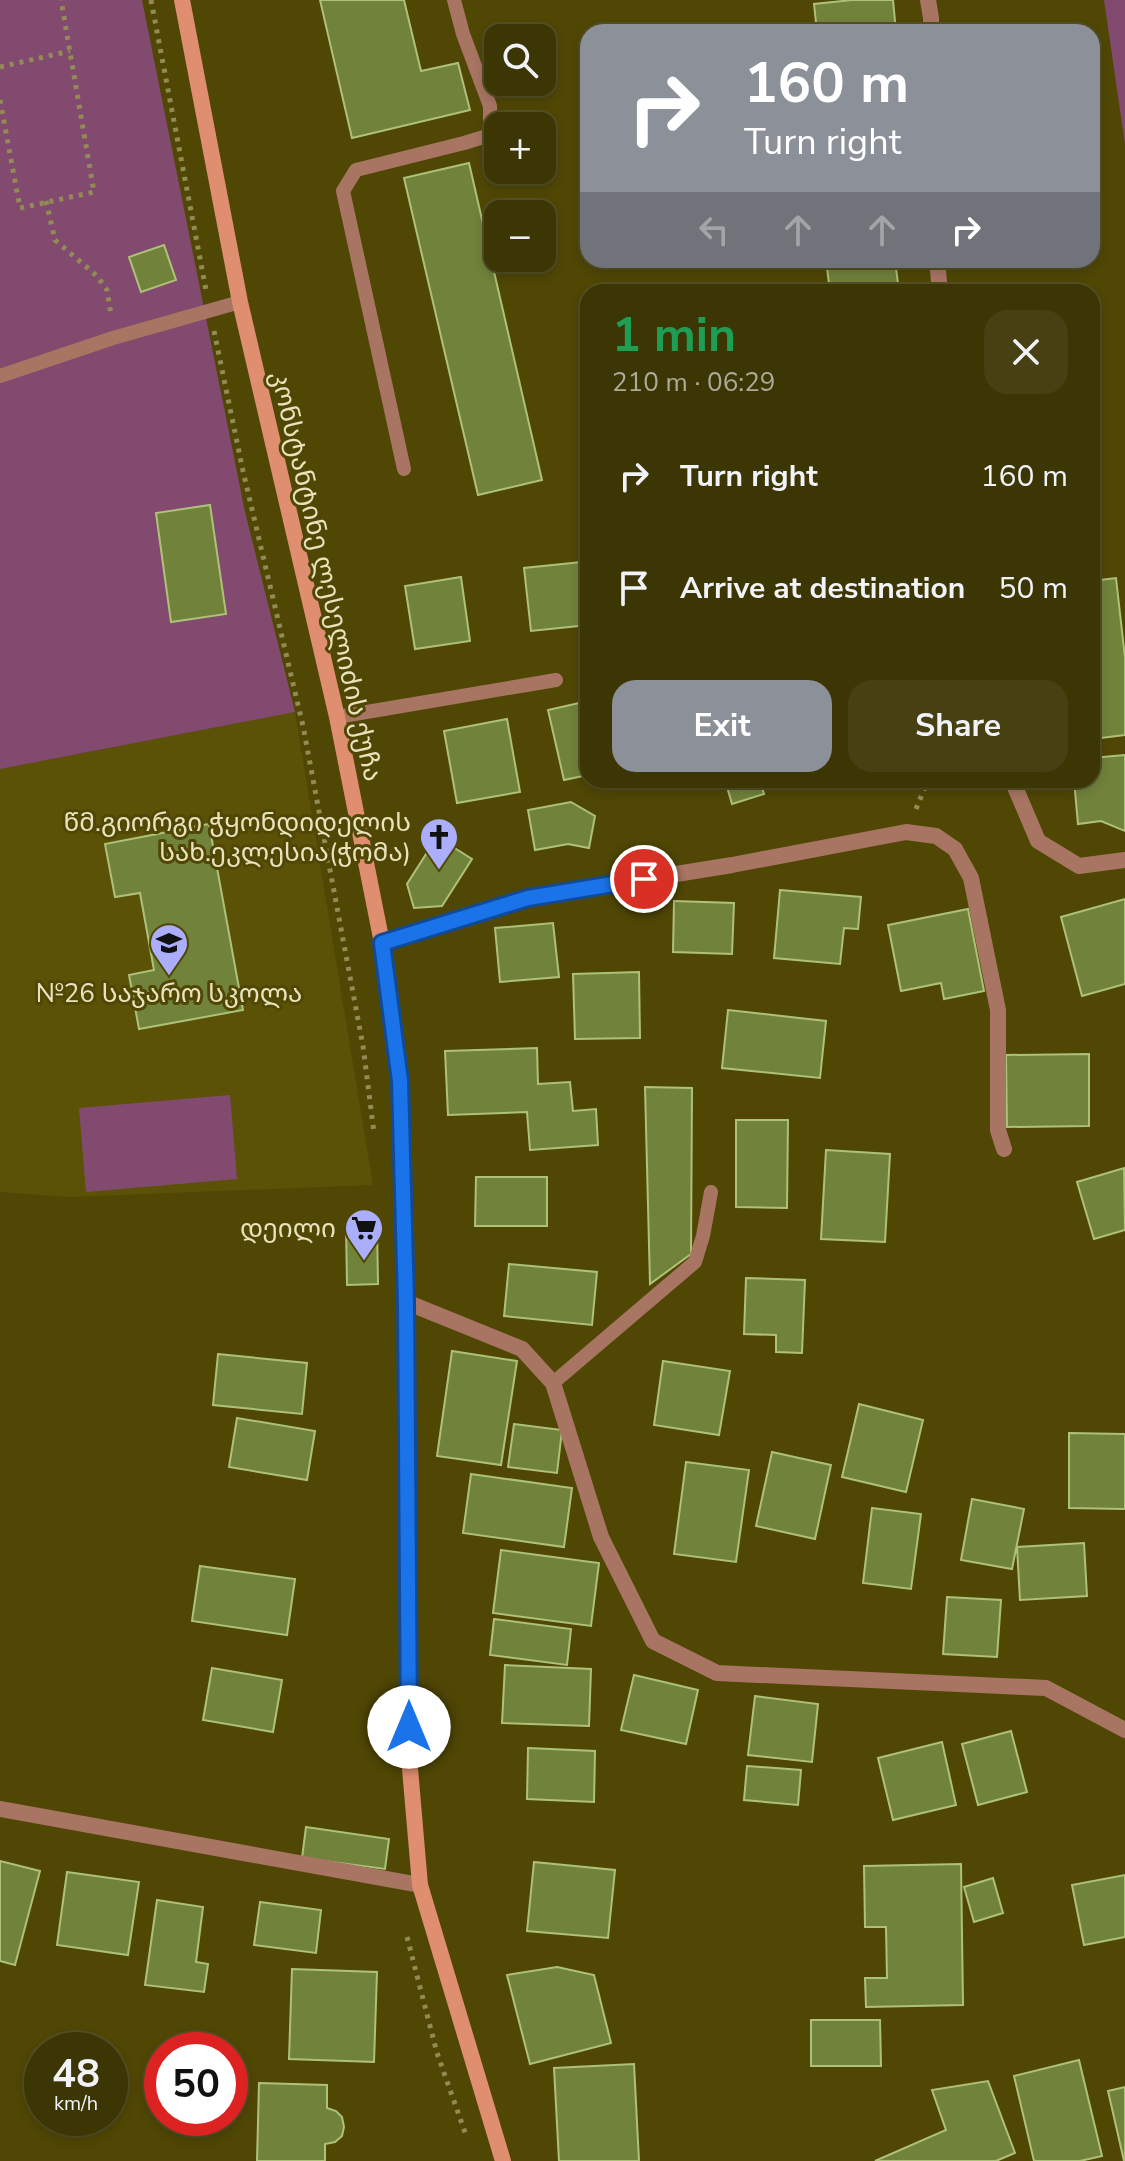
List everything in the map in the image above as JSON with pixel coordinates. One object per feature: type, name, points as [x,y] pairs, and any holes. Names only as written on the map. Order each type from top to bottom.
[{"type":"main road","name":"კონსტანტინე ლესელიძის ქუჩა","points":[[182,0],[240,302],[337,717],[382,943],[400,1081],[406,1302],[409,1757],[420,1885],[503,2161]]},
{"type":"street","points":[[928,0],[931,24]]},
{"type":"street","points":[[1015,788],[1038,841],[1079,866],[1125,860]]},
{"type":"street","points":[[382,943],[528,898],[732,865],[906,832],[936,836],[955,849],[971,878],[998,1010],[998,1130],[1004,1149]]},
{"type":"street","points":[[406,1302],[522,1349],[553,1383],[601,1537],[653,1641],[717,1673],[1046,1688],[1125,1730]]},
{"type":"street","points":[[1,1809],[420,1885]]},
{"type":"lane","points":[[404,469],[343,191],[356,170],[490,135],[490,106],[463,34],[454,0]]},
{"type":"lane","points":[[0,376],[113,338],[240,302]]},
{"type":"lane","points":[[337,717],[556,680]]},
{"type":"lane","points":[[553,1383],[695,1262],[711,1192]]},
{"type":"path","points":[[0,100],[20,208],[94,192],[61,0]]},
{"type":"path","points":[[151,0],[243,471],[303,726],[363,1046],[375,1137]]},
{"type":"path","points":[[0,67],[70,51]]},
{"type":"path","points":[[46,201],[55,240],[97,276],[107,290],[113,338]]},
{"type":"path","points":[[403,1924],[437,2053],[471,2148]]},
{"type":"shaded area","points":[[0,0],[142,0],[245,512],[295,712],[0,769]]},
{"type":"shaded area","points":[[1104,0],[1125,0],[1125,144]]},
{"type":"shaded area","name":"№26 საჯარო სკოლა","points":[[295,712],[373,1185],[69,1197],[0,1192],[0,769]]},
{"type":"shaded area","points":[[230,1095],[237,1179],[86,1192],[79,1108]]},
{"type":"building","points":[[320,0],[404,0],[421,71],[458,63],[470,110],[352,138]]},
{"type":"building","points":[[893,0],[895,24],[816,24],[814,4]]},
{"type":"building","points":[[469,163],[484,228],[484,272],[494,272],[542,480],[478,495],[404,178]]},
{"type":"building","points":[[164,245],[176,280],[141,292],[129,257]]},
{"type":"building","points":[[827,268],[896,268],[898,284],[829,284]]},
{"type":"building","points":[[210,505],[226,614],[171,622],[156,513]]},
{"type":"building","points":[[580,562],[580,626],[531,631],[524,568]]},
{"type":"building","points":[[461,577],[470,641],[415,649],[405,586]]},
{"type":"building","points":[[1116,578],[1125,658],[1125,735],[1100,738],[1100,580]]},
{"type":"building","points":[[580,703],[580,777],[564,780],[548,710]]},
{"type":"building","points":[[507,719],[520,792],[457,803],[444,731]]},
{"type":"building","points":[[1125,755],[1125,831],[1101,821],[1078,824],[1075,788],[1100,788],[1100,757]]},
{"type":"building","points":[[727,788],[762,788],[764,794],[732,804]]},
{"type":"building","points":[[571,802],[595,816],[589,848],[568,844],[535,850],[528,810]]},
{"type":"building","points":[[209,824],[243,1010],[139,1029],[129,975],[154,970],[140,893],[115,897],[105,844]]},
{"type":"building","name":"წმ.გიორგი ჭყონდიდელის სახ.ეკლესია(ჭომა)","points":[[437,837],[472,859],[442,906],[414,908],[407,884]]},
{"type":"building","points":[[780,890],[861,897],[858,929],[844,928],[840,964],[774,958]]},
{"type":"building","points":[[1125,899],[1125,984],[1082,996],[1061,917]]},
{"type":"building","points":[[674,901],[734,903],[732,954],[673,952]]},
{"type":"building","points":[[968,909],[984,991],[944,999],[941,983],[901,991],[888,925]]},
{"type":"building","points":[[553,923],[559,977],[500,982],[495,928]]},
{"type":"building","points":[[639,972],[640,1038],[575,1039],[573,974]]},
{"type":"building","points":[[728,1010],[826,1021],[820,1078],[722,1068]]},
{"type":"building","points":[[537,1048],[538,1084],[570,1082],[573,1111],[596,1109],[598,1145],[530,1150],[527,1112],[448,1115],[445,1051]]},
{"type":"building","points":[[1089,1054],[1089,1126],[1007,1127],[1006,1055]]},
{"type":"building","points":[[645,1087],[692,1088],[691,1254],[650,1284]]},
{"type":"building","points":[[736,1120],[788,1120],[787,1208],[736,1207]]},
{"type":"building","points":[[826,1150],[890,1154],[885,1242],[821,1239]]},
{"type":"building","points":[[1124,1168],[1125,1230],[1094,1239],[1077,1182]]},
{"type":"building","points":[[476,1177],[547,1177],[547,1226],[475,1226]]},
{"type":"building","points":[[377,1224],[378,1284],[347,1285],[346,1225]]},
{"type":"building","points":[[509,1264],[597,1272],[592,1325],[504,1316]]},
{"type":"building","points":[[746,1278],[805,1280],[802,1353],[776,1352],[776,1335],[744,1334]]},
{"type":"building","points":[[452,1351],[517,1361],[501,1465],[437,1456]]},
{"type":"building","points":[[218,1354],[307,1363],[302,1414],[213,1405]]},
{"type":"building","points":[[663,1361],[730,1371],[719,1435],[654,1425]]},
{"type":"building","points":[[859,1404],[923,1420],[906,1492],[842,1477]]},
{"type":"building","points":[[237,1418],[315,1431],[307,1480],[229,1467]]},
{"type":"building","points":[[514,1424],[562,1430],[557,1473],[508,1467]]},
{"type":"building","points":[[1069,1433],[1125,1434],[1125,1509],[1069,1508]]},
{"type":"building","points":[[772,1452],[831,1465],[815,1539],[756,1526]]},
{"type":"building","points":[[686,1462],[749,1470],[736,1562],[674,1554]]},
{"type":"building","points":[[471,1474],[572,1488],[564,1547],[463,1533]]},
{"type":"building","points":[[972,1499],[1024,1509],[1012,1569],[961,1560]]},
{"type":"building","points":[[872,1508],[921,1514],[911,1589],[863,1583]]},
{"type":"building","points":[[1084,1543],[1087,1596],[1020,1600],[1017,1547]]},
{"type":"building","points":[[501,1550],[599,1563],[591,1626],[493,1613]]},
{"type":"building","points":[[200,1566],[295,1579],[287,1635],[192,1621]]},
{"type":"building","points":[[947,1597],[1001,1600],[997,1657],[943,1654]]},
{"type":"building","points":[[494,1619],[571,1629],[567,1665],[490,1655]]},
{"type":"building","points":[[505,1665],[591,1669],[589,1726],[502,1723]]},
{"type":"building","points":[[212,1668],[282,1680],[273,1732],[203,1720]]},
{"type":"building","points":[[634,1675],[698,1690],[686,1744],[621,1730]]},
{"type":"building","points":[[755,1696],[818,1704],[812,1762],[748,1755]]},
{"type":"building","points":[[1011,1731],[1027,1792],[978,1805],[962,1744]]},
{"type":"building","points":[[942,1742],[956,1805],[893,1820],[878,1758]]},
{"type":"building","points":[[528,1748],[595,1751],[594,1802],[527,1799]]},
{"type":"building","points":[[747,1766],[801,1770],[798,1805],[744,1800]]},
{"type":"building","points":[[306,1827],[389,1839],[385,1869],[302,1858]]},
{"type":"building","points":[[0,1861],[40,1871],[15,1965],[0,1961]]},
{"type":"building","points":[[534,1862],[615,1870],[608,1938],[527,1931]]},
{"type":"building","points":[[961,1864],[963,2005],[866,2007],[865,1978],[887,1978],[886,1927],[865,1927],[864,1866]]},
{"type":"building","points":[[67,1872],[139,1882],[128,1955],[57,1945]]},
{"type":"building","points":[[1125,1875],[1125,1937],[1084,1945],[1072,1885]]},
{"type":"building","points":[[993,1878],[1003,1913],[974,1922],[964,1887]]},
{"type":"building","points":[[157,1900],[203,1907],[196,1962],[208,1964],[204,1992],[145,1985]]},
{"type":"building","points":[[260,1902],[321,1910],[316,1953],[254,1945]]},
{"type":"building","points":[[557,1967],[594,1975],[611,2043],[530,2064],[507,1975]]},
{"type":"building","points":[[292,1969],[377,1972],[374,2062],[289,2059]]},
{"type":"building","points":[[811,2020],[880,2020],[881,2066],[811,2066]]},
{"type":"building","points":[[1079,2060],[1102,2156],[1080,2161],[1034,2161],[1014,2076]]},
{"type":"building","points":[[634,2064],[639,2161],[559,2161],[554,2068]]},
{"type":"building","points":[[988,2081],[1015,2153],[996,2161],[875,2161],[946,2130],[932,2090]]},
{"type":"building","points":[[259,2083],[327,2085],[327,2108],[342,2117],[344,2127],[342,2136],[335,2142],[325,2144],[325,2161],[257,2161]]},
{"type":"building","points":[[1125,2087],[1125,2161],[1124,2161],[1108,2091]]},
{"type":"place","name":"წმ.გიორგი ჭყონდიდელის სახ.ეკლესია(ჭომა)","points":[[439,871]]},
{"type":"place","name":"№26 საჯარო სკოლა","points":[[169,977]]},
{"type":"place","name":"დეილი","points":[[364,1262]]},
{"type":"route","points":[[409,1727],[406,1302],[400,1081],[382,943],[528,898],[644,879]]}]
